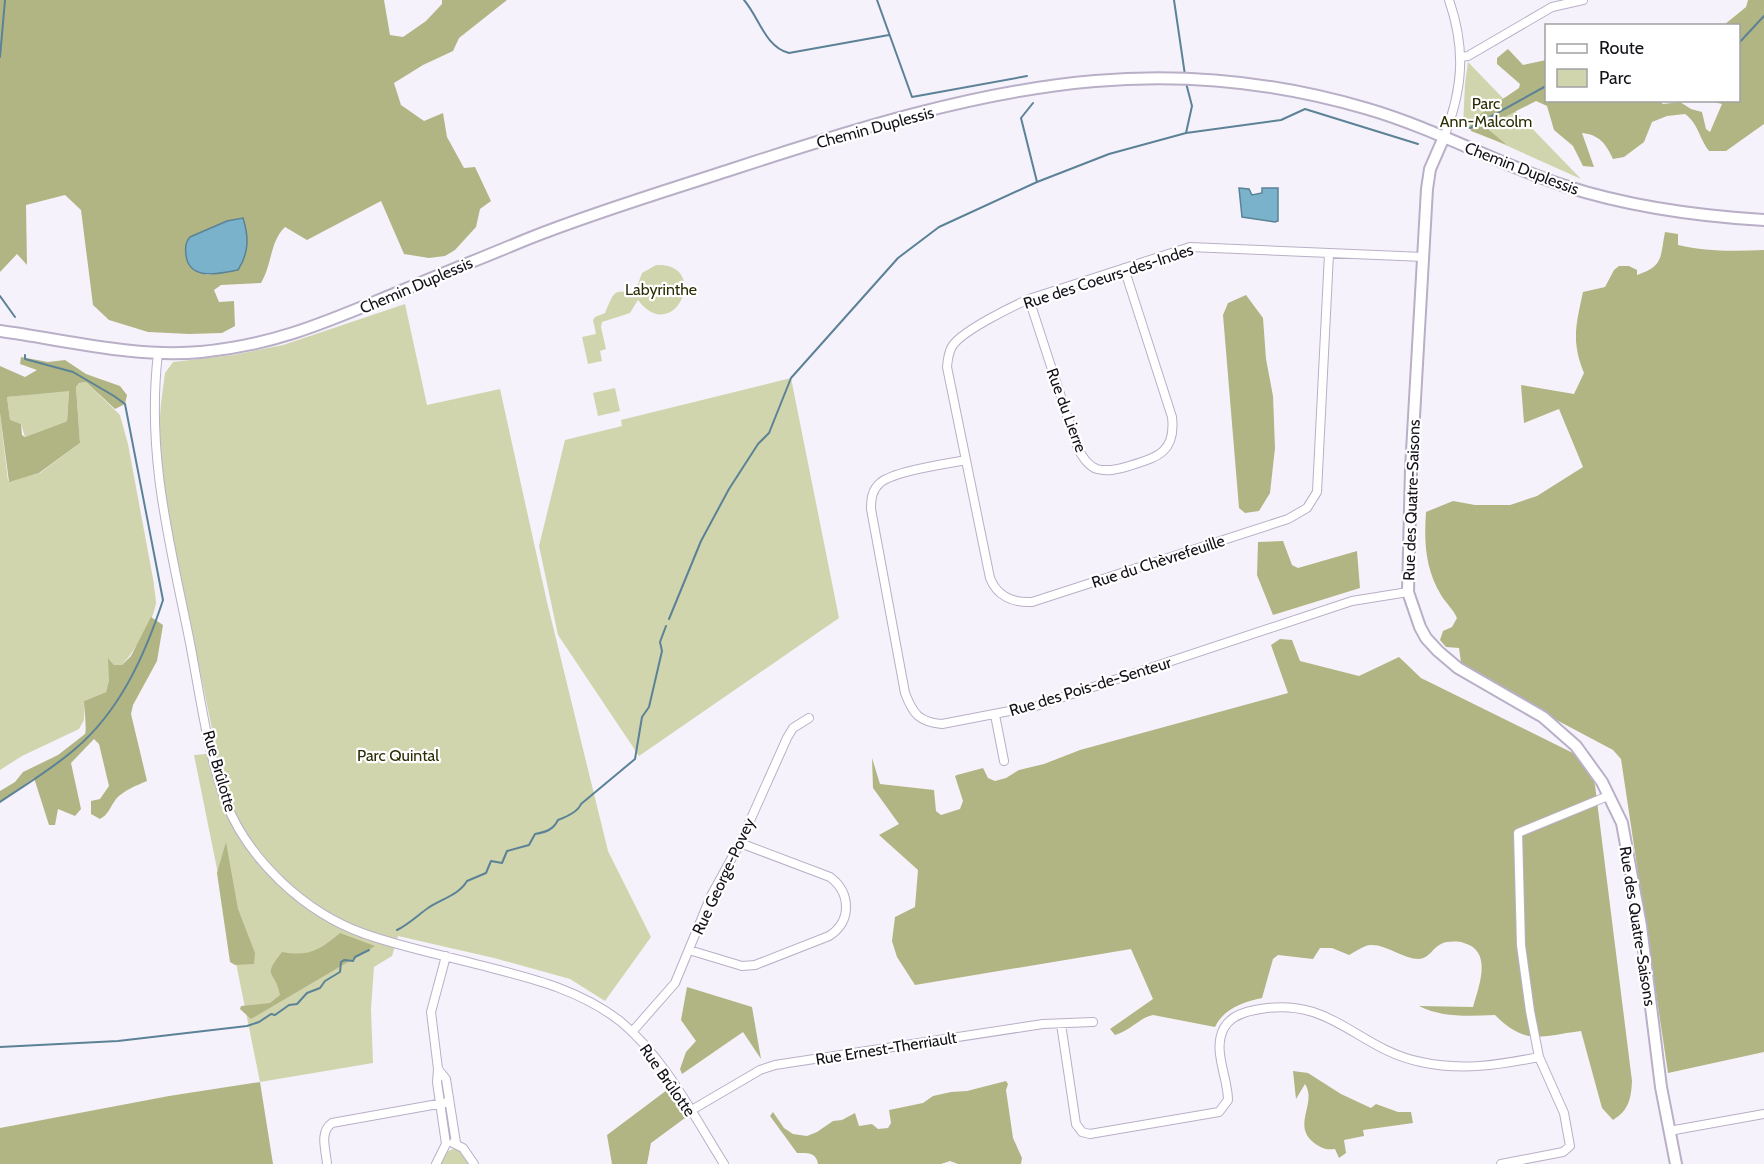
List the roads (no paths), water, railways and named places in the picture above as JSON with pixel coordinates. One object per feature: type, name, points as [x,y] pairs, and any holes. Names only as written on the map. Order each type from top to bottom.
[{"type":"street","points":[[1444,137],[1455,105],[1461,57],[1458,34],[1449,0]]},
{"type":"street","points":[[1461,57],[1468,56],[1552,7],[1583,0]]},
{"type":"street","name":"Chemin Duplessis","points":[[0,331],[158,353],[223,349],[286,337],[559,227],[783,153],[893,120],[1030,90],[1091,81],[1185,78],[1291,90],[1372,110],[1523,170],[1601,197],[1679,213],[1764,220]]},
{"type":"street","name":"Rue des Quatre-Saisons","points":[[1444,137],[1428,178],[1411,469],[1408,592],[1420,627],[1438,651],[1458,668],[1543,717],[1576,746],[1602,782],[1622,823],[1641,926],[1661,1087],[1676,1164]]},
{"type":"street","name":"Rue des Coeurs-des-Indes","points":[[950,350],[961,337],[1012,306],[1181,249],[1198,246],[1424,257]]},
{"type":"street","name":"Rue du Chèvrefeuille","points":[[950,350],[947,367],[992,584],[1002,595],[1017,602],[1032,602],[1299,514],[1308,508],[1317,492],[1329,254]]},
{"type":"street","name":"Rue du Lierre","points":[[1029,299],[1078,449],[1083,458],[1089,465],[1106,470],[1148,460],[1157,457],[1168,446],[1172,438],[1172,417],[1124,268]]},
{"type":"street","name":"Rue Brûlotte","points":[[158,353],[154,430],[160,492],[215,765],[231,814],[250,845],[285,885],[318,910],[364,934],[550,983],[569,990],[601,1008],[632,1032],[656,1058],[724,1164]]},
{"type":"street","name":"Rue des Pois-de-Senteur","points":[[966,460],[890,477],[875,489],[871,499],[870,509],[906,693],[911,710],[921,719],[932,723],[942,724],[1036,706],[1352,601],[1408,592]]},
{"type":"street","points":[[995,715],[1004,761]]},
{"type":"street","name":"Rue George-Povey","points":[[632,1032],[672,988],[720,878],[740,843],[787,738],[793,728],[809,718]]},
{"type":"street","points":[[1501,1164],[1563,1152],[1570,1146],[1564,1113],[1539,1057],[1530,1011],[1521,945],[1518,833],[1608,796]]},
{"type":"street","points":[[689,950],[742,966],[755,966],[829,936],[843,923],[846,902],[841,888],[830,877],[740,843]]},
{"type":"street","points":[[436,1164],[446,1144],[437,1082],[438,1069],[431,1012],[446,956]]},
{"type":"street","points":[[1061,1024],[1076,1124],[1082,1132],[1090,1134],[1219,1112],[1228,1100],[1219,1048],[1223,1030],[1234,1018],[1265,1008],[1291,1006],[1313,1010],[1400,1056],[1421,1062],[1462,1068],[1539,1057]]},
{"type":"street","name":"Rue Ernest-Therriault","points":[[690,1111],[760,1070],[775,1065],[1043,1024],[1093,1022]]},
{"type":"street","points":[[438,1069],[446,1079],[456,1143]]},
{"type":"street","points":[[327,1164],[324,1136],[326,1129],[332,1123],[449,1102]]},
{"type":"street","points":[[1669,1131],[1764,1114]]},
{"type":"street","points":[[446,1144],[456,1143],[463,1148],[474,1164]]},
{"type":"water","points":[[1239,188],[1249,189],[1252,195],[1262,193],[1262,188],[1278,188],[1278,221],[1242,217]]},
{"type":"water","points":[[243,218],[247,245],[238,270],[207,274],[193,269],[188,264],[186,243],[190,237],[227,221]]},
{"type":"waterway","points":[[0,57],[5,0]]},
{"type":"waterway","points":[[744,0],[768,38],[774,45],[789,53],[889,35]]},
{"type":"waterway","points":[[877,0],[912,97],[1027,76]]},
{"type":"waterway","points":[[1174,0],[1185,75]]},
{"type":"waterway","points":[[1740,42],[1764,16]]},
{"type":"waterway","points":[[1186,83],[1192,106],[1186,133]]},
{"type":"waterway","points":[[1470,128],[1545,87]]},
{"type":"waterway","points":[[1033,103],[1021,118],[1037,182]]},
{"type":"waterway","points":[[669,619],[701,541],[729,489],[758,444],[769,433],[791,378],[898,258],[939,227],[1037,182],[1109,154],[1186,133],[1281,120],[1305,109],[1418,144]]},
{"type":"waterway","points":[[0,296],[15,317]]},
{"type":"waterway","points":[[0,802],[75,749],[105,717],[118,700],[139,661],[163,600],[125,404],[73,372],[25,359],[25,355]]},
{"type":"waterway","points":[[397,930],[428,908],[455,893],[467,881],[486,873],[491,861],[502,863],[507,851],[529,845],[535,834],[549,830],[558,820],[575,812],[581,804],[635,759],[642,717],[649,707],[662,651],[660,642],[666,626]]},
{"type":"waterway","points":[[0,1047],[118,1041],[247,1026],[271,1014],[275,1015],[289,1005],[297,1004],[307,993],[320,988],[325,981],[340,972],[341,962],[353,961],[355,957],[369,950]]},
{"type":"park label","name":"Parc Ann-Malcolm","points":[[1486,112]]},
{"type":"park label","name":"Labyrinthe","points":[[661,289]]},
{"type":"park label","name":"Parc Quintal","points":[[398,755]]}]
